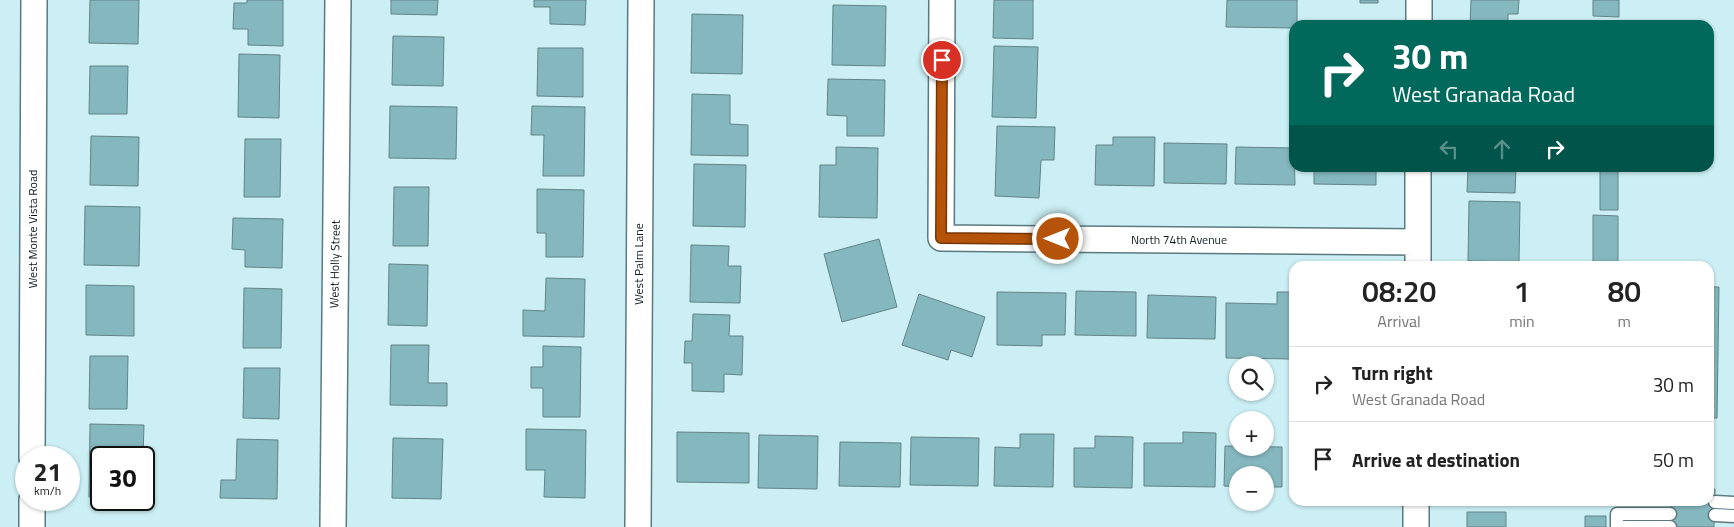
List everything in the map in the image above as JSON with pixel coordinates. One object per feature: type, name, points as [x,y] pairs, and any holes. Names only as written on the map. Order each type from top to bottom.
[{"type":"street","name":"West Monte Vista Road","points":[[32,446],[34,0]]},
{"type":"street","name":"West Holly Street","points":[[333,527],[338,0]]},
{"type":"street","name":"West Palm Lane","points":[[638,527],[641,0]]},
{"type":"street","name":"North 74th Avenue","points":[[942,0],[941,238],[1418,242]]},
{"type":"street","points":[[1419,0],[1419,20]]},
{"type":"street","points":[[1418,172],[1418,261]]},
{"type":"street","points":[[1416,506],[1416,527]]},
{"type":"street","points":[[32,511],[32,527]]},
{"type":"lane","points":[[1715,502],[1734,502]]},
{"type":"lane","points":[[1618,506],[1617,523],[1670,520]]},
{"type":"lane","points":[[1715,515],[1734,516]]},
{"type":"building","points":[[90,0],[139,0],[138,44],[89,43]]},
{"type":"building","points":[[247,0],[283,0],[283,46],[248,45],[248,29],[233,29],[234,3],[247,3]]},
{"type":"building","points":[[391,0],[438,0],[437,15],[391,14]]},
{"type":"building","points":[[534,0],[586,0],[585,25],[550,24],[550,7],[534,7]]},
{"type":"building","points":[[994,0],[1033,0],[1033,39],[993,38]]},
{"type":"building","points":[[1227,0],[1297,0],[1297,20],[1289,20],[1289,28],[1226,27]]},
{"type":"building","points":[[1360,0],[1378,0],[1378,3],[1360,3]]},
{"type":"building","points":[[1471,0],[1519,0],[1518,14],[1508,14],[1508,20],[1470,20]]},
{"type":"building","points":[[1593,0],[1619,0],[1619,17],[1593,16]]},
{"type":"building","points":[[833,5],[886,6],[885,66],[832,65]]},
{"type":"building","points":[[692,14],[743,15],[742,74],[691,73]]},
{"type":"building","points":[[393,36],[444,37],[443,86],[392,85]]},
{"type":"building","points":[[994,46],[1038,47],[1036,118],[992,117]]},
{"type":"building","points":[[538,48],[583,48],[583,97],[537,96]]},
{"type":"building","points":[[239,54],[280,55],[279,118],[238,117]]},
{"type":"building","points":[[90,66],[128,66],[127,114],[89,114]]},
{"type":"building","points":[[828,79],[885,80],[884,136],[847,136],[847,116],[827,115]]},
{"type":"building","points":[[692,94],[730,95],[730,124],[748,125],[748,156],[691,155]]},
{"type":"building","points":[[390,106],[457,107],[456,159],[389,158]]},
{"type":"building","points":[[532,106],[585,107],[584,176],[543,176],[544,135],[531,135]]},
{"type":"building","points":[[997,126],[1055,127],[1054,160],[1041,160],[1039,198],[995,196]]},
{"type":"building","points":[[91,136],[139,137],[138,186],[90,185]]},
{"type":"building","points":[[1113,137],[1155,137],[1154,186],[1095,185],[1096,145],[1113,145]]},
{"type":"building","points":[[245,139],[281,139],[280,197],[244,197]]},
{"type":"building","points":[[1164,143],[1227,144],[1226,184],[1164,183]]},
{"type":"building","points":[[836,147],[878,148],[877,218],[819,217],[820,165],[836,165]]},
{"type":"building","points":[[1236,147],[1289,148],[1289,172],[1295,172],[1295,185],[1235,184]]},
{"type":"building","points":[[694,164],[746,165],[745,227],[693,226]]},
{"type":"building","points":[[1314,172],[1376,172],[1376,185],[1314,184]]},
{"type":"building","points":[[1468,172],[1516,172],[1515,193],[1467,192]]},
{"type":"building","points":[[1600,172],[1618,172],[1618,210],[1600,210]]},
{"type":"building","points":[[394,187],[429,187],[428,246],[393,246]]},
{"type":"building","points":[[537,189],[584,190],[583,257],[546,257],[546,233],[537,233]]},
{"type":"building","points":[[1469,201],[1520,202],[1519,261],[1468,261]]},
{"type":"building","points":[[85,206],[140,207],[139,266],[84,265]]},
{"type":"building","points":[[1593,215],[1618,216],[1618,261],[1593,261]]},
{"type":"building","points":[[233,218],[283,219],[282,268],[245,267],[245,250],[232,249]]},
{"type":"building","points":[[879,239],[897,307],[842,322],[824,254]]},
{"type":"building","points":[[691,245],[729,246],[728,266],[741,266],[740,303],[690,302]]},
{"type":"building","points":[[389,264],[428,265],[427,326],[388,325]]},
{"type":"building","points":[[546,278],[585,279],[584,337],[523,336],[523,310],[545,311]]},
{"type":"building","points":[[86,285],[134,286],[134,336],[86,335]]},
{"type":"building","points":[[1714,287],[1719,287],[1717,418],[1714,418]]},
{"type":"building","points":[[244,288],[282,289],[281,348],[243,348]]},
{"type":"building","points":[[1076,291],[1136,292],[1136,336],[1075,335]]},
{"type":"building","points":[[997,292],[1066,293],[1065,335],[1042,335],[1042,346],[997,345]]},
{"type":"building","points":[[1277,292],[1289,292],[1289,359],[1274,359],[1274,356],[1229,356],[1229,358],[1226,358],[1226,303],[1277,304]]},
{"type":"building","points":[[919,294],[985,317],[972,357],[951,350],[948,360],[902,345]]},
{"type":"building","points":[[1148,295],[1216,297],[1215,339],[1147,338]]},
{"type":"building","points":[[693,314],[730,315],[729,336],[743,336],[742,375],[724,374],[724,392],[692,391],[692,363],[684,363],[685,341],[692,341]]},
{"type":"building","points":[[391,345],[429,345],[428,383],[447,383],[447,406],[390,405]]},
{"type":"building","points":[[543,346],[581,347],[580,417],[543,417],[543,388],[531,388],[531,367],[543,367]]},
{"type":"building","points":[[90,356],[128,356],[127,409],[89,409]]},
{"type":"building","points":[[244,368],[280,368],[279,419],[243,418]]},
{"type":"building","points":[[90,424],[144,425],[143,446],[90,446],[89,497]]},
{"type":"building","points":[[526,429],[586,430],[585,498],[544,497],[545,470],[526,470]]},
{"type":"building","points":[[677,432],[749,433],[749,483],[677,482]]},
{"type":"building","points":[[1183,432],[1216,433],[1215,487],[1144,486],[1144,443],[1183,443]]},
{"type":"building","points":[[1020,434],[1054,434],[1053,487],[994,486],[995,447],[1020,448]]},
{"type":"building","points":[[759,435],[818,436],[817,489],[758,488]]},
{"type":"building","points":[[1095,436],[1133,437],[1132,488],[1074,487],[1074,448],[1095,448]]},
{"type":"building","points":[[911,437],[979,438],[978,486],[910,485]]},
{"type":"building","points":[[393,438],[443,439],[441,499],[392,498]]},
{"type":"building","points":[[237,439],[278,440],[277,499],[220,498],[221,480],[236,480]]},
{"type":"building","points":[[840,442],[901,443],[900,487],[839,486]]},
{"type":"building","points":[[1225,446],[1229,446],[1229,456],[1274,456],[1274,447],[1282,447],[1282,487],[1274,487],[1274,466],[1229,466],[1229,486],[1224,486]]},
{"type":"building","points":[[1715,489],[1714,527],[1670,527],[1671,506],[1714,506]]},
{"type":"building","points":[[1467,512],[1506,512],[1506,527],[1467,527]]},
{"type":"building","points":[[1585,516],[1606,516],[1606,527],[1585,527]]},
{"type":"route","points":[[942,60],[941,238],[1058,239]]}]
